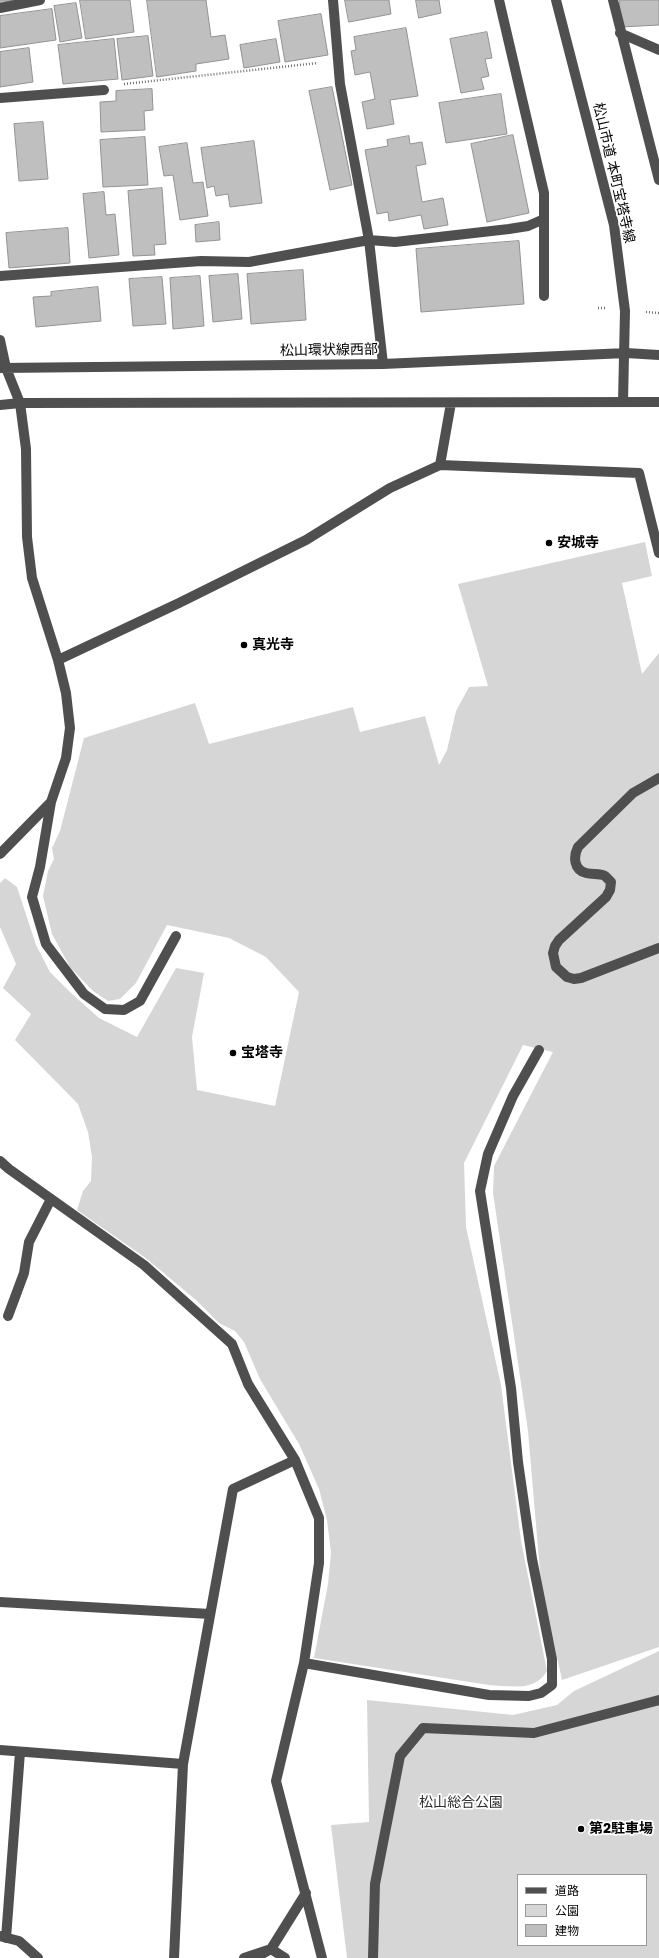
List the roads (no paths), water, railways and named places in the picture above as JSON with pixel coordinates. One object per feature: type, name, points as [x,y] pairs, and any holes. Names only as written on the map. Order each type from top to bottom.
[{"type":"street","points":[[0,8],[40,0]]},
{"type":"street","points":[[333,0],[340,84],[370,240],[383,364]]},
{"type":"street","points":[[498,0],[544,193],[544,296]]},
{"type":"street","name":"松山市道 本町宝塔寺線","points":[[556,0],[614,225],[625,311],[626,353],[623,402]]},
{"type":"street","points":[[613,0],[620,33],[659,180]]},
{"type":"street","points":[[620,33],[659,50]]},
{"type":"street","points":[[0,98],[104,90]]},
{"type":"street","points":[[0,276],[201,261],[249,262],[370,240],[395,242],[508,229],[528,226],[544,219]]},
{"type":"street","points":[[0,340],[3,368],[20,403],[26,449],[27,536],[32,578],[58,660],[66,693],[70,728],[66,758],[51,802],[40,867],[32,897],[46,944],[84,994],[105,1009],[124,1010],[140,1001],[176,936]]},
{"type":"street","name":"松山環状線西部","points":[[3,368],[383,364],[626,353],[659,355]]},
{"type":"street","points":[[0,405],[20,403],[659,402]]},
{"type":"street","points":[[440,465],[452,403]]},
{"type":"street","points":[[58,660],[179,603],[306,540],[390,488],[440,465],[639,473],[659,553]]},
{"type":"street","points":[[659,778],[633,793],[578,847],[575,857],[578,868],[587,874],[605,876],[610,882],[610,890],[606,897],[559,940],[555,946],[554,960],[556,967],[567,977],[581,978],[659,948]]},
{"type":"street","points":[[0,854],[51,802]]},
{"type":"street","points":[[304,1663],[489,1695],[510,1697],[530,1696],[541,1693],[552,1685],[552,1659],[532,1559],[518,1462],[511,1388],[480,1191],[488,1154],[513,1096],[539,1050]]},
{"type":"street","points":[[0,1161],[51,1200],[144,1265],[232,1344],[248,1384],[296,1460],[319,1518],[319,1563],[304,1663],[276,1781],[322,1958]]},
{"type":"street","points":[[8,1316],[24,1273],[29,1242],[51,1200]]},
{"type":"street","points":[[174,1958],[183,1764],[233,1489],[296,1460]]},
{"type":"street","points":[[0,1602],[210,1614]]},
{"type":"street","points":[[374,1958],[375,1884],[400,1756],[424,1728],[534,1733],[659,1700]]},
{"type":"street","points":[[0,1750],[183,1764]]},
{"type":"street","points":[[20,1752],[3,1937],[19,1941],[38,1958]]},
{"type":"street","points":[[255,1958],[271,1949],[306,1893]]},
{"type":"street","points":[[244,1958],[271,1949]]},
{"type":"street","points":[[271,1949],[285,1958]]},
{"type":"place","name":"安城寺","points":[[549,543]]},
{"type":"place","name":"真光寺","points":[[244,645]]},
{"type":"place","name":"宝塔寺","points":[[233,1053]]},
{"type":"place","name":"第2駐車場","points":[[581,1829]]},
{"type":"park label","name":"松山総合公園","points":[[461,1803]]}]
